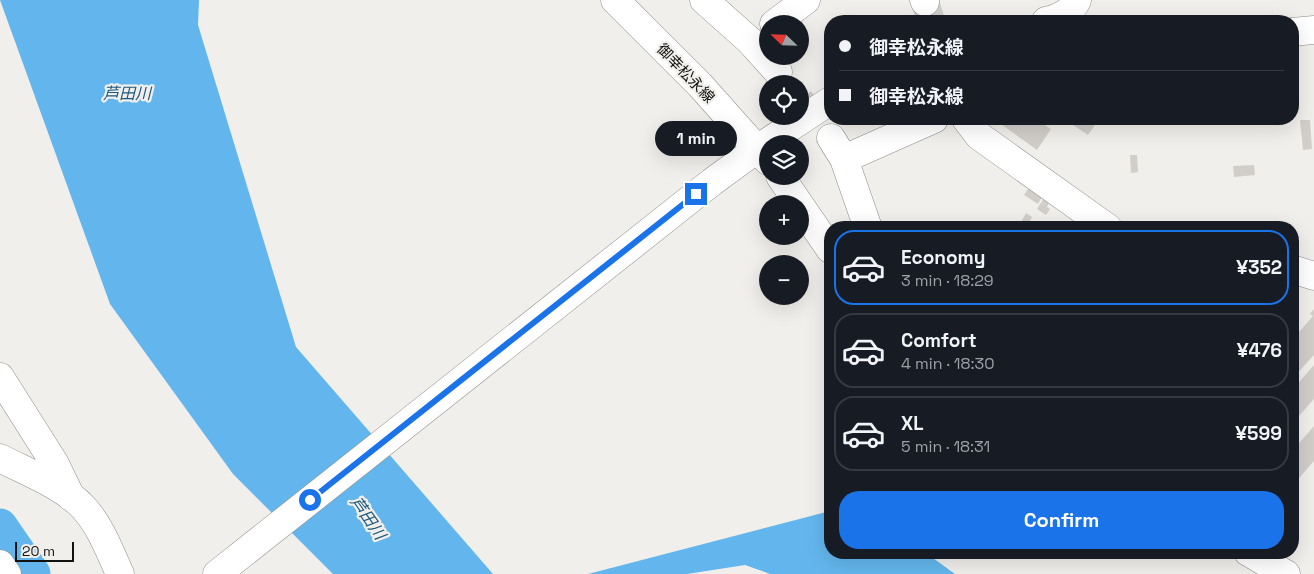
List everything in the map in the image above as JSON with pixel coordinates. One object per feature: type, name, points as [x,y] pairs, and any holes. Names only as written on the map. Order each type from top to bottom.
[{"type":"street","name":"御幸松永線","points":[[615,0],[700,85],[759,152]]},
{"type":"street","points":[[704,0],[759,35]]},
{"type":"street","points":[[786,15],[806,0]]},
{"type":"street","points":[[1065,15],[1077,9]]},
{"type":"street","points":[[1299,31],[1314,30]]},
{"type":"street","points":[[774,65],[778,72]]},
{"type":"street","points":[[787,135],[824,106]]},
{"type":"street","points":[[865,221],[838,148],[914,125]]},
{"type":"street","points":[[971,125],[979,136],[1098,221]]},
{"type":"street","points":[[217,574],[712,182],[759,157]]},
{"type":"street","points":[[786,185],[824,240]]},
{"type":"street","points":[[1299,271],[1314,276]]},
{"type":"street","points":[[0,377],[55,464],[71,497],[94,522],[120,574]]},
{"type":"street","points":[[0,458],[71,497]]},
{"type":"street","points":[[1260,559],[1286,574]]},
{"type":"street","points":[[0,564],[7,574]]},
{"type":"water","name":"芦田川","points":[[0,0],[199,0],[198,25],[296,347],[493,574],[333,574],[233,474],[110,304]]},
{"type":"water","points":[[824,513],[824,559],[934,559],[955,574],[770,574],[745,565],[687,574],[588,574]]},
{"type":"building","points":[[1300,120],[1310,120],[1312,149],[1303,150]]},
{"type":"building","points":[[1002,125],[1045,125],[1051,129],[1037,150]]},
{"type":"building","points":[[1073,125],[1095,125],[1088,135]]},
{"type":"building","points":[[1130,155],[1137,155],[1138,172],[1131,173]]},
{"type":"building","points":[[1254,165],[1255,175],[1234,177],[1233,166]]},
{"type":"building","points":[[1030,186],[1043,195],[1038,204],[1024,195]]},
{"type":"building","points":[[1044,198],[1050,201],[1047,207],[1050,209],[1046,215],[1037,209]]},
{"type":"building","points":[[1026,213],[1032,217],[1030,221],[1022,221]]},
{"type":"building","points":[[1314,309],[1314,355],[1299,371],[1299,332],[1313,316],[1310,314]]},
{"type":"building","points":[[1314,365],[1314,399],[1299,416],[1299,382]]},
{"type":"building","points":[[1314,426],[1314,461],[1299,478],[1299,443]]},
{"type":"waterway","points":[[0,526],[33,574]]},
{"type":"tunnel","points":[[925,2],[929,15]]},
{"type":"tunnel","points":[[809,111],[831,138]]},
{"type":"route","points":[[310,500],[696,194]]}]
